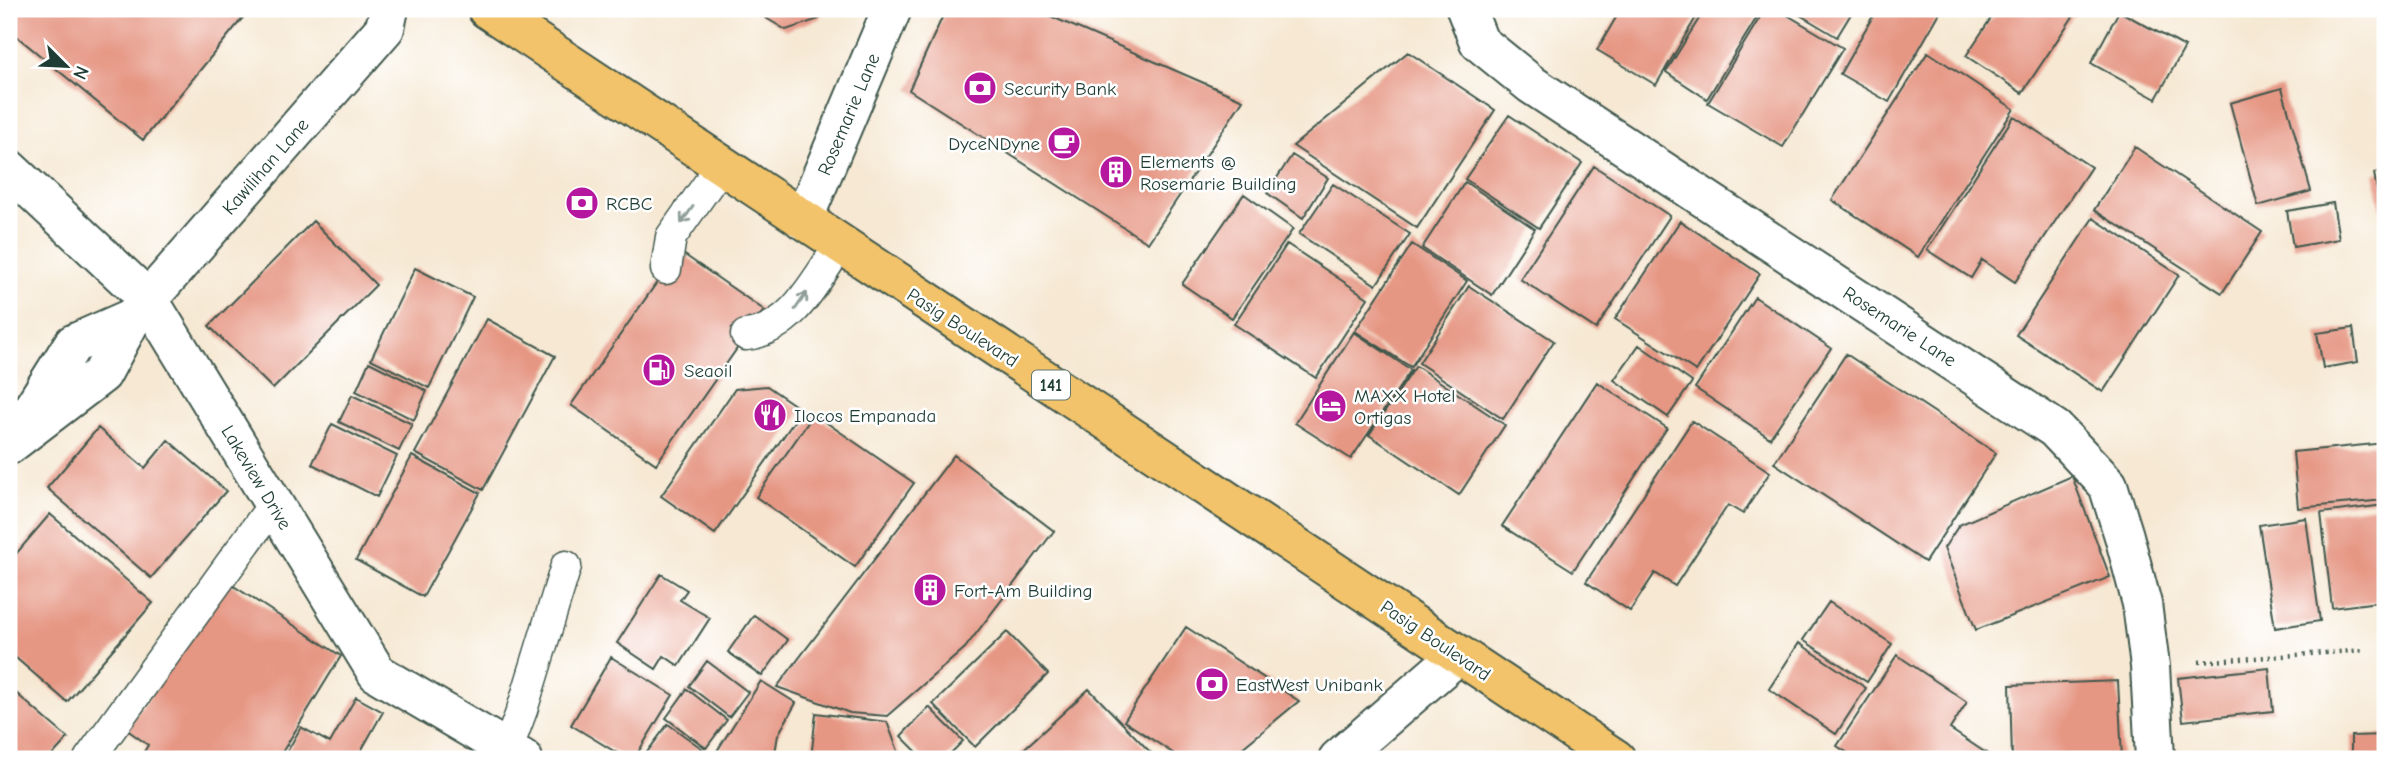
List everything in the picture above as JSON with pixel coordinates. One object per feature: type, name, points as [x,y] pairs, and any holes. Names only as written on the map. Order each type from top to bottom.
[{"type":"main road","name":"Pasig Boulevard","points":[[487,9],[1616,759]]},
{"type":"street","name":"Kawilihan Lane","points":[[10,443],[73,345],[140,309],[385,28],[389,9]]},
{"type":"street","name":"Rosemarie Lane","points":[[803,220],[892,9]]},
{"type":"street","name":"Rosemarie Lane","points":[[1466,9],[1479,41],[1532,85],[2055,429],[2108,485],[2142,604],[2150,666],[2155,759]]},
{"type":"street","name":"Lakeview Drive","points":[[9,169],[140,309],[273,505],[377,673],[515,755]]},
{"type":"street","points":[[1338,759],[1458,654]]},
{"type":"lane","points":[[666,269],[671,237],[721,166]]},
{"type":"lane","points":[[746,335],[762,333],[789,317],[840,245]]},
{"type":"lane","points":[[89,759],[273,505]]},
{"type":"lane","points":[[515,755],[522,710],[566,566]]},
{"type":"path","points":[[2150,666],[2366,650]]},
{"type":"building","points":[[9,9],[250,9],[143,140],[9,30]]},
{"type":"building","points":[[751,9],[824,9],[819,19],[786,30]]},
{"type":"building","name":"Elements @ Rosemarie Building","points":[[946,9],[1034,9],[1243,100],[1148,243],[909,90]]},
{"type":"building","points":[[1621,9],[1701,9],[1656,85],[1597,50]]},
{"type":"building","points":[[1705,9],[1762,9],[1707,99],[1666,72]]},
{"type":"building","points":[[1765,9],[1777,9],[1843,48],[1783,147],[1708,103]]},
{"type":"building","points":[[1790,9],[1854,9],[1837,37]]},
{"type":"building","points":[[1877,9],[1942,9],[1889,102],[1840,74]]},
{"type":"building","points":[[1997,9],[2078,9],[2022,93],[1966,56]]},
{"type":"building","points":[[2119,11],[2185,47],[2156,99],[2091,63]]},
{"type":"building","points":[[1408,52],[1495,110],[1417,228],[1293,146]]},
{"type":"building","points":[[1928,52],[2014,109],[1918,257],[1832,200]]},
{"type":"building","points":[[2282,88],[2311,191],[2258,206],[2230,103]]},
{"type":"building","points":[[1509,115],[1582,163],[1539,228],[1465,179]]},
{"type":"building","points":[[2014,116],[2091,167],[2015,282],[1982,260],[1971,278],[1927,250]]},
{"type":"building","points":[[2135,147],[2262,232],[2222,293],[2094,210]]},
{"type":"building","points":[[1292,155],[1328,178],[1303,218],[1267,193]]},
{"type":"building","points":[[1594,166],[1670,216],[1596,329],[1520,279]]},
{"type":"building","points":[[2385,171],[2385,230],[2384,230],[2374,173]]},
{"type":"building","points":[[1465,182],[1535,229],[1492,295],[1422,248]]},
{"type":"building","points":[[1333,184],[1410,234],[1376,285],[1299,234]]},
{"type":"building","points":[[1244,194],[1293,229],[1232,318],[1182,284]]},
{"type":"building","points":[[2333,203],[2339,239],[2293,247],[2287,211]]},
{"type":"building","points":[[2093,218],[2179,275],[2103,392],[2016,335]]},
{"type":"building","points":[[313,221],[376,285],[273,389],[209,326]]},
{"type":"building","points":[[1680,221],[1760,274],[1696,371],[1615,319]]},
{"type":"building","points":[[1287,244],[1368,298],[1316,378],[1234,324]]},
{"type":"building","points":[[1412,244],[1467,281],[1411,367],[1355,331]]},
{"type":"building","name":"Seaoil","points":[[679,251],[764,310],[656,464],[571,405]]},
{"type":"building","points":[[415,268],[473,297],[429,388],[371,359]]},
{"type":"building","points":[[1469,286],[1554,341],[1503,419],[1419,363]]},
{"type":"building","points":[[1755,297],[1831,348],[1770,438],[1695,388]]},
{"type":"building","points":[[487,319],[555,356],[483,490],[415,453]]},
{"type":"building","points":[[2353,328],[2358,362],[2323,368],[2317,333]]},
{"type":"building","points":[[1354,332],[1411,370],[1351,459],[1295,423]]},
{"type":"building","points":[[1639,345],[1692,382],[1668,417],[1614,380]]},
{"type":"building","points":[[1846,354],[1996,453],[1925,562],[1774,463]]},
{"type":"building","points":[[369,362],[427,391],[414,420],[356,391]]},
{"type":"building","points":[[1416,366],[1505,425],[1459,495],[1369,435]]},
{"type":"building","points":[[1597,382],[1667,428],[1573,571],[1502,526]]},
{"type":"building","points":[[767,386],[802,410],[715,534],[661,496],[735,389]]},
{"type":"building","points":[[352,395],[412,424],[399,451],[339,422]]},
{"type":"building","points":[[814,414],[914,483],[855,567],[756,497]]},
{"type":"building","points":[[1692,421],[1770,472],[1743,514],[1728,505],[1675,586],[1655,573],[1630,611],[1586,582]]},
{"type":"building","points":[[332,424],[397,456],[377,497],[312,464]]},
{"type":"building","points":[[98,428],[145,468],[168,440],[226,491],[151,578],[47,488]]},
{"type":"building","points":[[2385,443],[2385,500],[2298,508],[2293,452]]},
{"type":"building","name":"Fort-Am Building","points":[[954,455],[1054,531],[965,648],[887,716],[850,713],[777,687]]},
{"type":"building","points":[[412,456],[480,493],[423,597],[356,560]]},
{"type":"building","points":[[2072,476],[2110,577],[1976,630],[1944,548],[1959,525]]},
{"type":"building","points":[[2385,505],[2385,601],[2332,608],[2321,513]]},
{"type":"building","points":[[50,514],[153,603],[67,702],[9,652],[9,562]]},
{"type":"building","points":[[2306,518],[2320,621],[2275,628],[2259,525]]},
{"type":"building","points":[[661,574],[687,590],[680,600],[710,618],[679,666],[664,656],[656,669],[617,643]]},
{"type":"building","points":[[229,583],[341,656],[278,759],[140,759],[148,745],[126,729]]},
{"type":"building","points":[[1829,602],[1892,644],[1867,682],[1803,640]]},
{"type":"building","points":[[754,615],[788,640],[762,676],[728,652]]},
{"type":"building","points":[[1186,627],[1299,701],[1229,759],[1182,759],[1124,721]]},
{"type":"building","points":[[1007,632],[1048,674],[975,747],[933,704]]},
{"type":"building","points":[[1799,643],[1866,688],[1836,734],[1769,689]]},
{"type":"building","points":[[1897,655],[1967,702],[1950,729],[1995,759],[1857,759],[1837,746]]},
{"type":"building","points":[[611,657],[673,695],[634,759],[627,759],[571,725]]},
{"type":"building","points":[[707,661],[748,692],[729,717],[689,686]]},
{"type":"building","points":[[2269,668],[2273,711],[2183,721],[2178,678]]},
{"type":"building","points":[[761,681],[796,703],[778,735],[774,759],[712,759]]},
{"type":"building","points":[[2118,681],[2122,758],[2012,759],[2010,685]]},
{"type":"building","points":[[9,687],[68,738],[49,759],[9,759]]},
{"type":"building","points":[[687,689],[727,720],[706,748],[666,718]]},
{"type":"building","points":[[1089,689],[1157,759],[1013,759]]},
{"type":"building","points":[[356,697],[383,712],[361,751],[377,759],[283,759],[301,727],[330,743]]},
{"type":"building","points":[[929,707],[963,741],[945,759],[924,759],[901,736]]},
{"type":"building","points":[[816,713],[887,722],[901,759],[811,759]]},
{"type":"building","points":[[668,724],[711,755],[707,759],[642,759]]},
{"type":"building","points":[[2385,735],[2385,759],[2351,759],[2351,736]]},
{"type":"place","name":"Security Bank","points":[[980,88]]},
{"type":"place","name":"DyceNDyne","points":[[1064,143]]},
{"type":"place","name":"Elements @ Rosemarie Building","points":[[1116,172]]},
{"type":"place","name":"RCBC","points":[[582,203]]},
{"type":"place","name":"Seaoil","points":[[659,370]]},
{"type":"place","name":"MAXX Hotel Ortigas","points":[[1330,406]]},
{"type":"place","name":"Ilocos Empanada","points":[[770,415]]},
{"type":"place","name":"Fort-Am Building","points":[[930,590]]},
{"type":"place","name":"EastWest Unibank","points":[[1212,684]]}]
